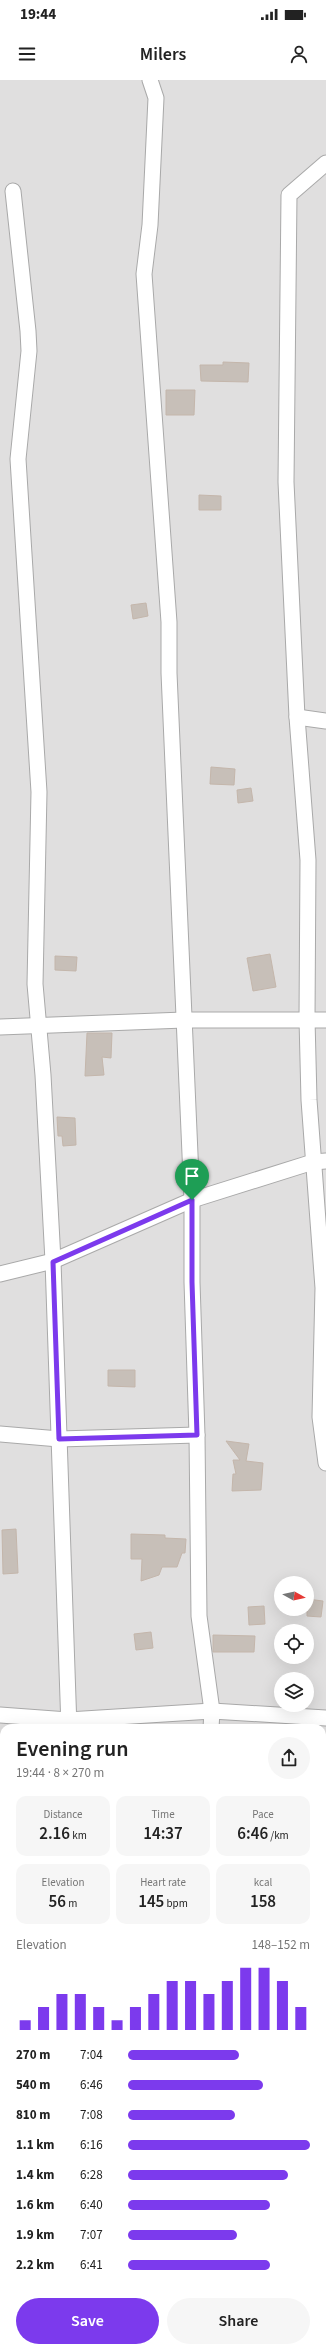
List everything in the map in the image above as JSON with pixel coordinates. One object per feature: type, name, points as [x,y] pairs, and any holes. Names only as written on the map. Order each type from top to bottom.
[{"type":"street","points":[[150,80],[156,98],[150,225],[144,274],[170,622],[169,673],[192,1200],[192,1282],[197,1435],[199,1616],[212,1711],[211,1724]]},
{"type":"street","points":[[326,163],[289,194],[286,482],[297,716],[308,860],[307,1019],[319,1161],[323,1288],[320,1417],[326,1463]]},
{"type":"street","points":[[13,191],[29,351],[18,459],[39,792],[35,984],[53,1262],[69,1724]]},
{"type":"street","points":[[297,716],[326,721]]},
{"type":"street","points":[[0,1027],[184,1020],[326,1020]]},
{"type":"street","points":[[0,1274],[53,1262],[192,1200],[319,1161]]},
{"type":"street","points":[[0,1434],[59,1439],[197,1435]]},
{"type":"street","points":[[0,1715],[69,1724],[212,1711],[326,1718]]},
{"type":"shaded area","points":[[0,80],[326,80],[326,1724],[0,1724]]},
{"type":"building","points":[[223,362],[249,363],[248,382],[201,381],[200,365],[223,365]]},
{"type":"building","points":[[166,390],[195,390],[194,415],[166,415]]},
{"type":"building","points":[[199,495],[221,496],[221,510],[199,510]]},
{"type":"building","points":[[146,603],[148,616],[133,619],[131,605]]},
{"type":"building","points":[[211,767],[235,769],[234,785],[210,784]]},
{"type":"building","points":[[251,788],[253,801],[238,803],[237,790]]},
{"type":"building","points":[[270,954],[276,987],[253,991],[247,958]]},
{"type":"building","points":[[55,956],[77,957],[76,971],[55,970]]},
{"type":"building","points":[[87,1033],[112,1033],[111,1058],[102,1057],[104,1075],[85,1076]]},
{"type":"building","points":[[57,1117],[75,1118],[76,1145],[63,1146],[62,1136],[58,1136]]},
{"type":"building","points":[[108,1370],[135,1370],[135,1387],[108,1386]]},
{"type":"building","points":[[226,1441],[249,1444],[246,1461],[263,1463],[261,1490],[232,1491],[233,1474],[236,1474],[233,1460],[240,1460]]},
{"type":"building","points":[[16,1529],[18,1573],[3,1574],[2,1530]]},
{"type":"building","points":[[131,1534],[165,1535],[165,1538],[186,1539],[185,1553],[182,1553],[177,1567],[162,1567],[159,1575],[141,1581],[142,1559],[131,1559]]},
{"type":"building","points":[[314,1600],[323,1601],[321,1617],[307,1616],[314,1616]]},
{"type":"building","points":[[264,1606],[265,1624],[249,1625],[248,1607]]},
{"type":"building","points":[[151,1632],[153,1648],[136,1650],[134,1634]]},
{"type":"building","points":[[213,1635],[255,1636],[254,1652],[213,1652]]},
{"type":"route","points":[[192,1200],[192,1282],[197,1435],[59,1439],[53,1262],[192,1200]]}]
